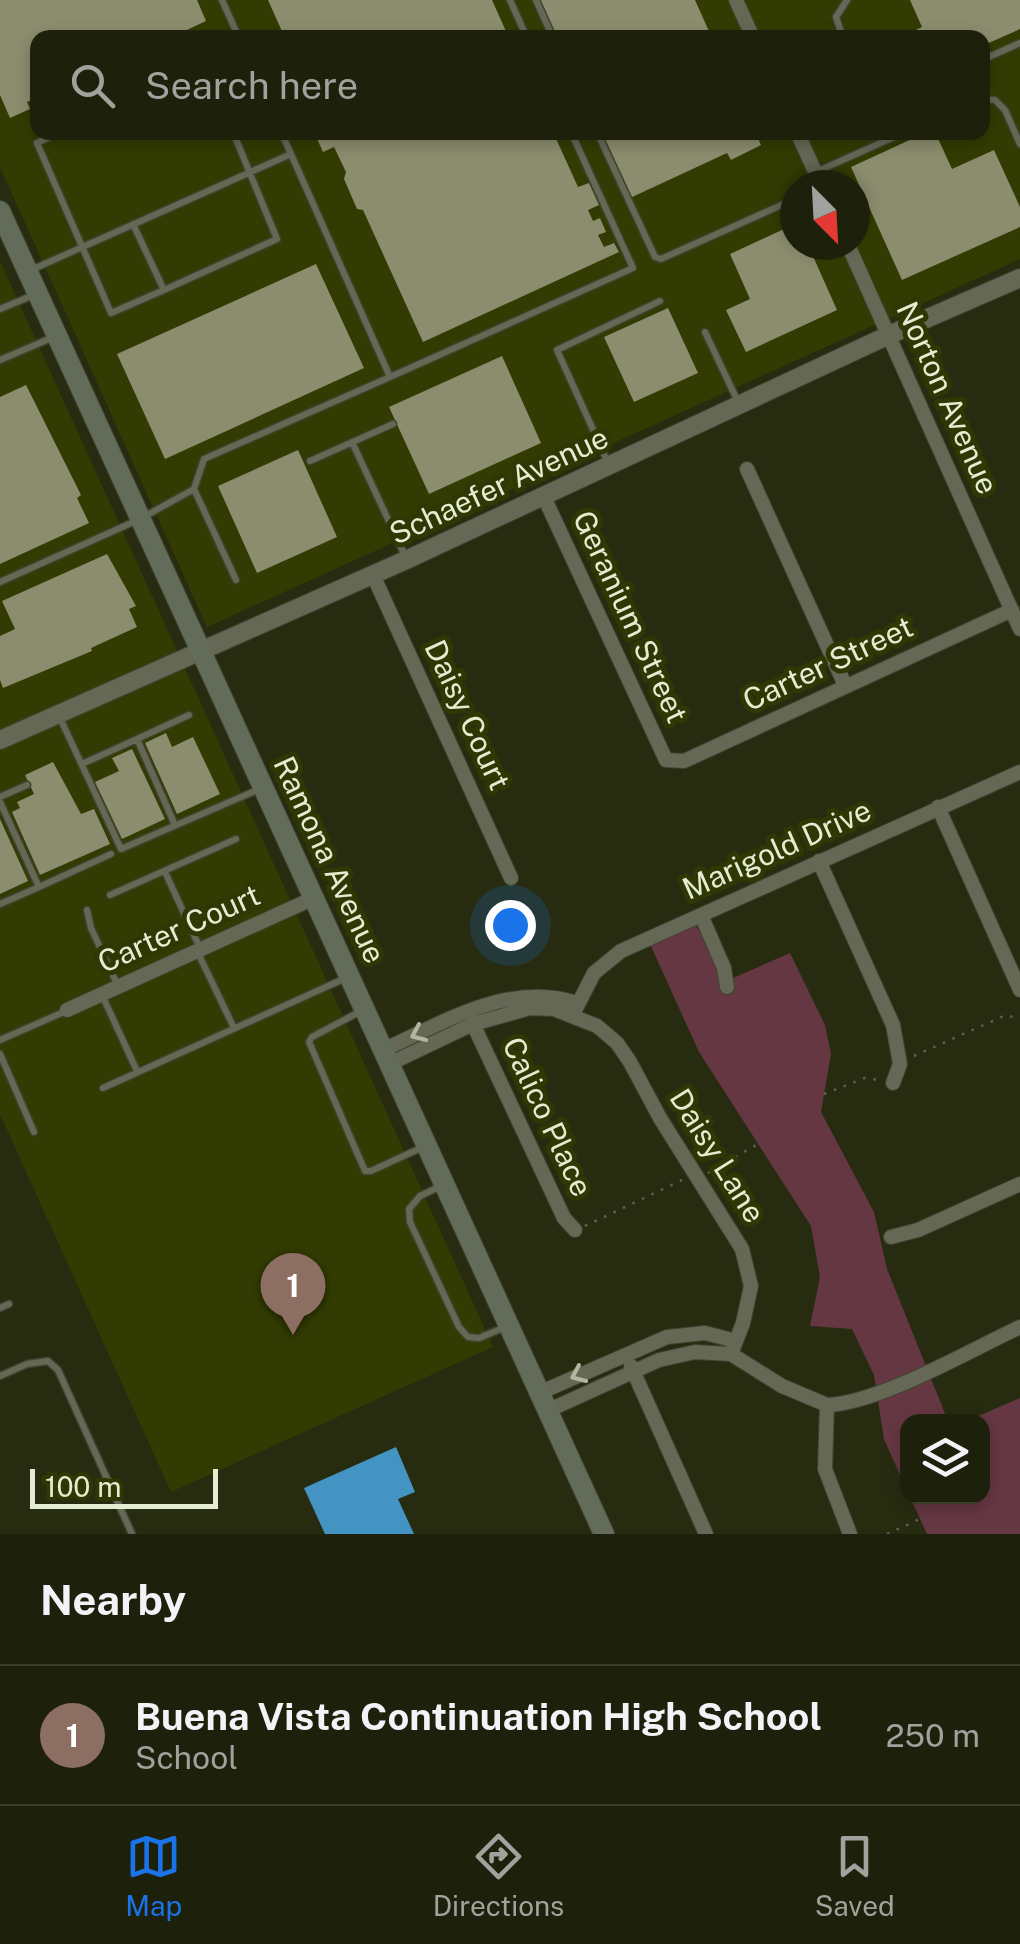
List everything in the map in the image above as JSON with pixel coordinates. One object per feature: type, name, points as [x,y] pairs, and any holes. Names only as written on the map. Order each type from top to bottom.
[{"type":"main road","name":"Ramona Avenue","points":[[0,210],[604,1534]]},
{"type":"street","points":[[736,0],[749,30]]},
{"type":"street","points":[[799,140],[814,170]]},
{"type":"street","name":"Norton Avenue","points":[[855,260],[1020,629]]},
{"type":"street","name":"Schaefer Avenue","points":[[1,738],[406,560],[1020,278]]},
{"type":"street","points":[[746,469],[845,685]]},
{"type":"street","name":"Geranium Street","points":[[544,497],[666,760]]},
{"type":"street","name":"Daisy Court","points":[[372,575],[511,878]]},
{"type":"street","name":"Carter Street","points":[[666,760],[684,761],[1012,610]]},
{"type":"street","name":"Marigold Drive","points":[[575,1009],[594,973],[621,951],[1020,772]]},
{"type":"street","points":[[938,807],[1020,990]]},
{"type":"street","points":[[819,860],[893,1025],[900,1064],[893,1082]]},
{"type":"street","name":"Carter Court","points":[[67,1010],[314,898]]},
{"type":"street","points":[[701,914],[724,968],[727,987]]},
{"type":"street","points":[[386,1057],[474,1009],[510,997],[536,994],[575,1009]]},
{"type":"street","points":[[386,1057],[473,1024],[530,1008],[575,1009]]},
{"type":"street","name":"Daisy Lane","points":[[575,1009],[617,1043],[742,1248],[751,1286],[734,1347]]},
{"type":"street","name":"Calico Place","points":[[473,1024],[564,1218],[575,1230]]},
{"type":"street","points":[[891,1237],[918,1230],[1020,1184]]},
{"type":"street","points":[[543,1402],[626,1354],[678,1334],[705,1333],[734,1347],[782,1386],[828,1405],[850,1404],[1020,1326]]},
{"type":"street","points":[[543,1402],[634,1372],[658,1360],[734,1347]]},
{"type":"street","points":[[626,1354],[706,1534]]},
{"type":"street","points":[[828,1405],[825,1469],[850,1534]]},
{"type":"lane","points":[[222,0],[235,30]]},
{"type":"lane","points":[[510,0],[523,30]]},
{"type":"lane","points":[[536,0],[549,30]]},
{"type":"lane","points":[[840,30],[836,17],[847,0]]},
{"type":"lane","points":[[990,56],[1020,43]]},
{"type":"lane","points":[[990,100],[1005,110],[1020,144]]},
{"type":"lane","points":[[43,140],[36,143],[111,313],[277,239],[236,140]]},
{"type":"lane","points":[[285,140],[390,376]]},
{"type":"lane","points":[[0,582],[140,519],[194,489],[204,460],[633,268],[575,140]]},
{"type":"lane","points":[[601,140],[655,257],[661,259],[780,207]]},
{"type":"lane","points":[[833,170],[890,140]]},
{"type":"lane","points":[[28,272],[291,154]]},
{"type":"lane","points":[[133,224],[164,290]]},
{"type":"lane","points":[[0,309],[38,293]]},
{"type":"lane","points":[[610,466],[557,350],[660,301]]},
{"type":"lane","points":[[705,332],[740,405]]},
{"type":"lane","points":[[0,360],[57,336]]},
{"type":"lane","points":[[310,460],[392,424]]},
{"type":"lane","points":[[352,442],[406,560]]},
{"type":"lane","points":[[194,489],[236,580]]},
{"type":"lane","points":[[58,714],[122,849],[263,787]]},
{"type":"lane","points":[[82,764],[189,716]]},
{"type":"lane","points":[[137,739],[176,824]]},
{"type":"lane","points":[[27,785],[0,800],[39,887]]},
{"type":"lane","points":[[110,895],[236,839]]},
{"type":"lane","points":[[0,904],[111,854]]},
{"type":"lane","points":[[164,872],[234,1028]]},
{"type":"lane","points":[[88,910],[91,928],[119,987]]},
{"type":"lane","points":[[103,1088],[349,976]]},
{"type":"lane","points":[[102,994],[137,1072]]},
{"type":"lane","points":[[0,1040],[67,1010]]},
{"type":"lane","points":[[364,1010],[312,1037],[310,1042],[364,1170],[371,1171],[427,1146]]},
{"type":"lane","points":[[0,1054],[34,1132]]},
{"type":"lane","points":[[444,1184],[420,1196],[409,1208],[410,1222],[459,1328],[468,1337],[479,1338],[509,1326]]},
{"type":"lane","points":[[0,1308],[8,1304]]},
{"type":"lane","points":[[0,1376],[38,1361],[48,1361],[58,1370],[132,1534]]},
{"type":"path","points":[[912,1056],[1006,1015],[1020,1019]]},
{"type":"path","points":[[824,1094],[865,1078],[893,1082]]},
{"type":"path","points":[[575,1230],[695,1174],[712,1173],[758,1144]]},
{"type":"path","points":[[887,1534],[920,1519]]},
{"type":"shaded area","points":[[0,0],[1020,0],[1020,259],[207,627],[0,167]]},
{"type":"shaded area","points":[[0,261],[493,1347],[171,1492],[0,1114]]},
{"type":"shaded area","points":[[694,923],[731,979],[790,953],[825,1025],[831,1054],[821,1112],[874,1212],[887,1269],[945,1414],[900,1414],[900,1475],[884,1439],[874,1375],[852,1329],[810,1326],[820,1277],[811,1226],[699,1052],[650,944]]},
{"type":"shaded area","points":[[1020,1398],[1020,1534],[927,1534],[913,1504],[990,1504],[990,1414],[983,1414]]},
{"type":"building: Schools","points":[[396,1447],[415,1492],[398,1499],[414,1534],[325,1534],[304,1488]]},
{"type":"building: Industry","points":[[0,0],[197,0],[206,21],[187,30],[30,30],[30,109],[10,118],[0,95]]},
{"type":"building: Industry","points":[[268,0],[492,0],[505,30],[281,30]]},
{"type":"building: Industry","points":[[539,0],[695,0],[708,30],[552,30]]},
{"type":"building: Industry","points":[[910,0],[1020,0],[1020,29],[990,42],[990,30],[916,30],[922,27]]},
{"type":"building: Industry","points":[[318,140],[557,140],[578,187],[589,183],[599,205],[588,210],[593,221],[600,218],[606,232],[598,235],[604,247],[614,243],[619,252],[423,342],[363,210],[357,209],[334,147],[323,152]]},
{"type":"building: Industry","points":[[604,140],[759,140],[761,145],[731,160],[727,153],[630,198]]},
{"type":"building: Industry","points":[[910,140],[939,140],[952,169],[994,150],[1020,207],[1020,227],[902,280],[870,209],[870,170],[851,167]]},
{"type":"building: Industry","points":[[780,231],[780,260],[815,260],[837,310],[746,352],[726,310],[750,299],[730,254]]},
{"type":"building: Industry","points":[[316,264],[364,368],[165,459],[117,354]]},
{"type":"building: Industry","points":[[668,308],[698,373],[634,402],[604,337]]},
{"type":"building: Industry","points":[[502,356],[541,443],[429,494],[389,407]]},
{"type":"building: Industry","points":[[26,385],[81,495],[77,498],[89,523],[0,564],[0,397]]},
{"type":"building: Industry","points":[[298,450],[337,537],[257,573],[218,486]]},
{"type":"building: Industry","points":[[107,554],[136,606],[129,609],[137,627],[91,648],[92,651],[3,688],[0,636],[15,629],[2,601]]},
{"type":"building: Industry","points":[[166,733],[172,747],[193,737],[220,794],[177,814],[145,743]]},
{"type":"building: Industry","points":[[132,749],[165,819],[122,839],[95,782],[119,771],[112,758]]},
{"type":"building: Industry","points":[[53,762],[81,814],[94,809],[110,844],[40,875],[12,812],[20,808],[17,802],[34,794],[25,775]]},
{"type":"building: Industry","points":[[0,819],[28,881],[0,894]]},
{"type":"place","name":"Buena Vista Continuation High School","points":[[293,1335]]}]
